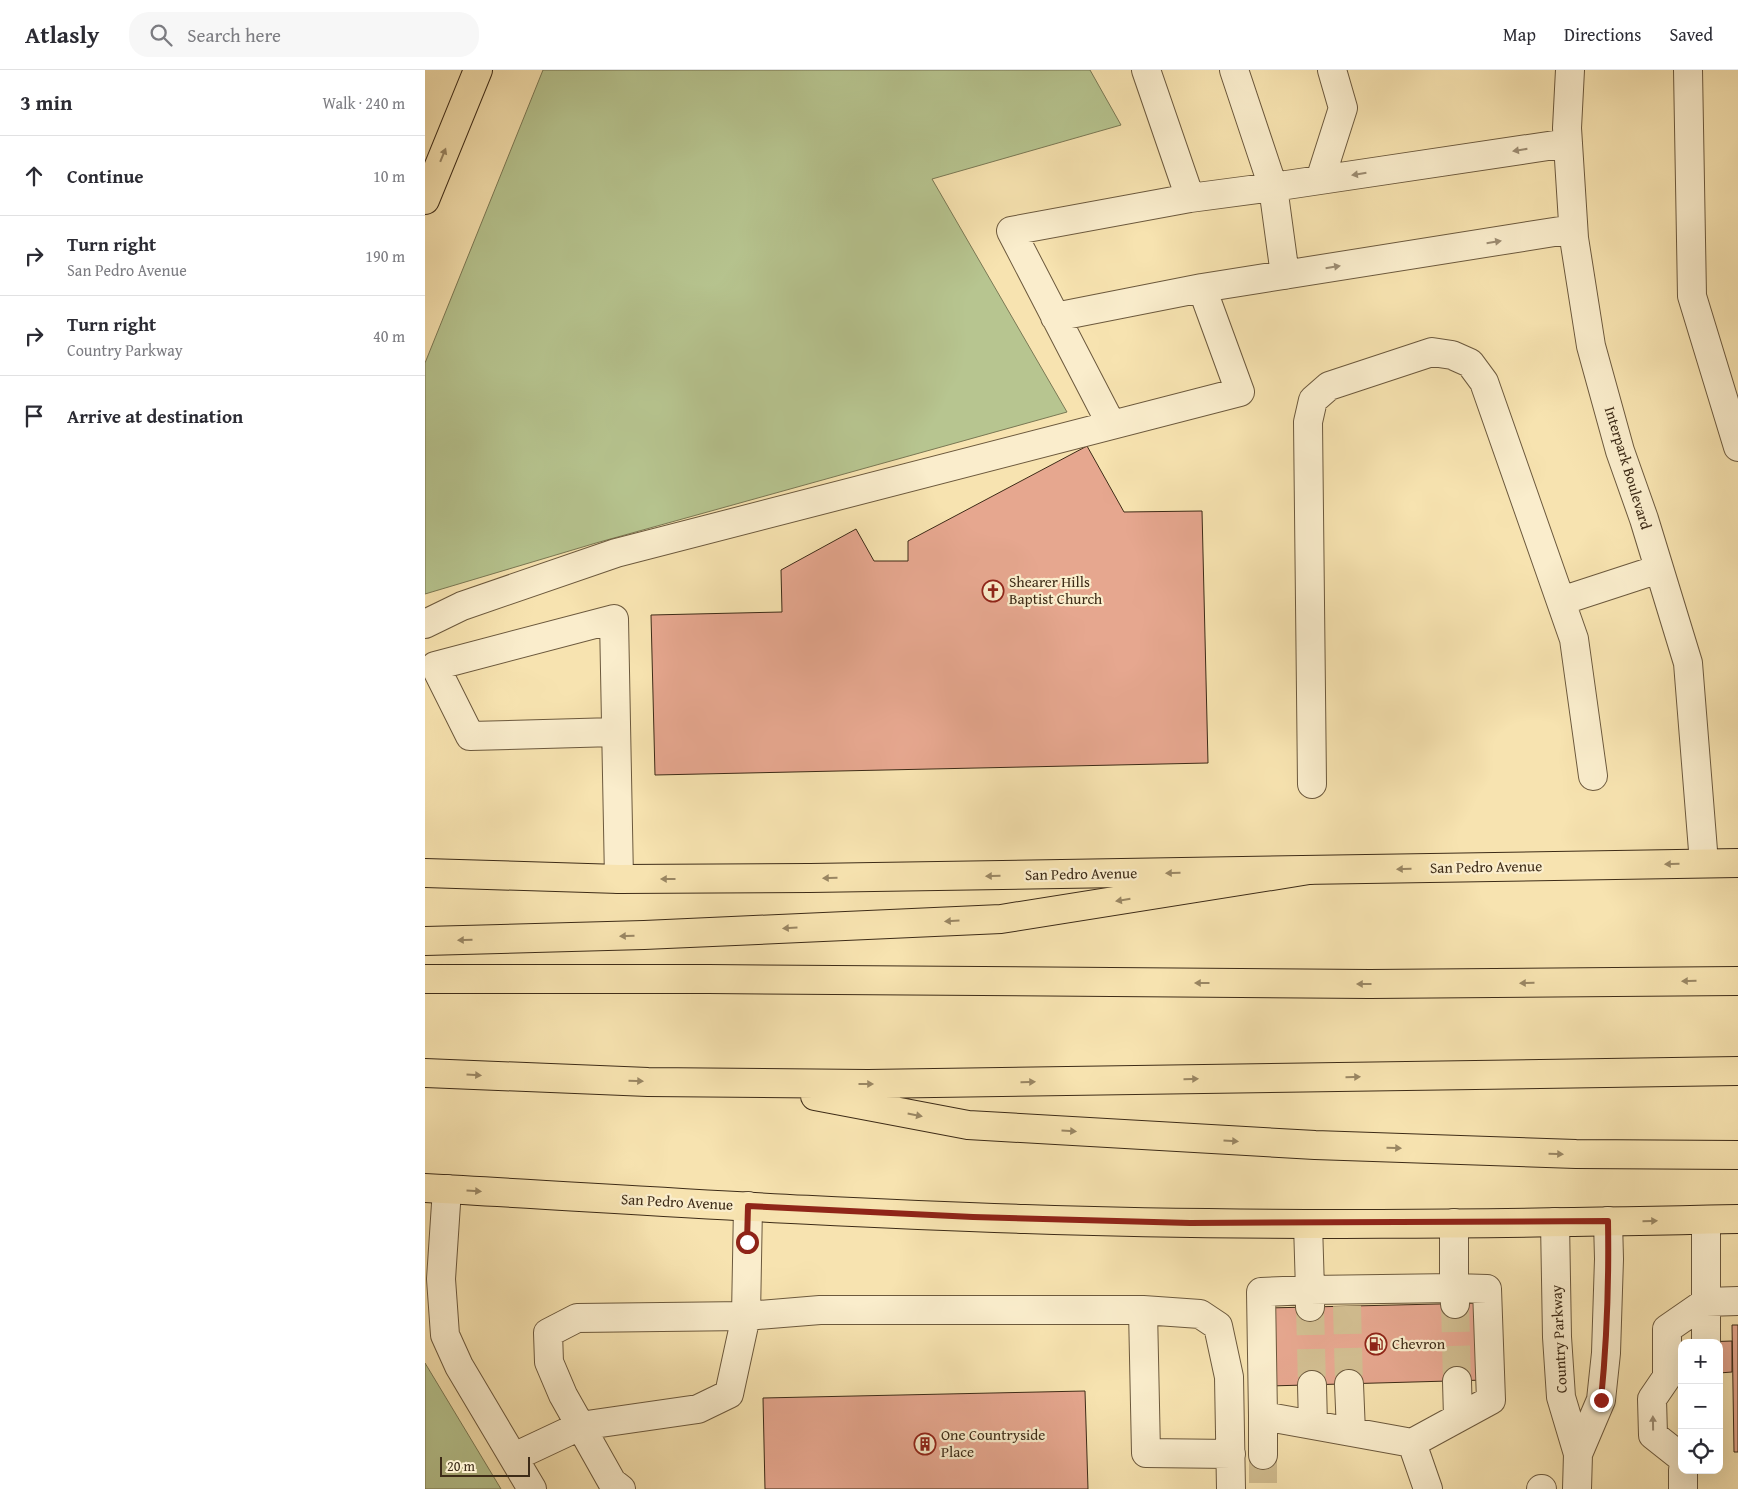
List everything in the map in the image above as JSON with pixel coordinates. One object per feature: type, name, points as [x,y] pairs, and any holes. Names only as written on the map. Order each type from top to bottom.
[{"type":"main road","points":[[425,200],[478,70]]},
{"type":"main road","name":"San Pedro Avenue","points":[[425,873],[619,879],[811,878],[1738,863]]},
{"type":"main road","points":[[425,941],[644,935],[1001,919],[1309,870]]},
{"type":"main road","points":[[425,979],[1370,984],[1738,981]]},
{"type":"main road","points":[[425,1073],[648,1082],[868,1084],[1738,1071]]},
{"type":"main road","points":[[747,1083],[968,1125],[1363,1147],[1576,1154],[1738,1155]]},
{"type":"main road","name":"San Pedro Avenue","points":[[436,1189],[1027,1220],[1308,1224],[1738,1219]]},
{"type":"street","points":[[1146,70],[1190,198]]},
{"type":"street","points":[[1234,70],[1273,187],[1285,275]]},
{"type":"street","points":[[1320,180],[1343,108],[1331,70]]},
{"type":"street","name":"Interpark Boulevard","points":[[1569,70],[1567,128],[1573,229],[1591,346],[1621,451],[1688,663],[1705,863]]},
{"type":"street","points":[[1688,70],[1692,296],[1738,447]]},
{"type":"street","points":[[1111,424],[1011,230],[1190,198],[1568,142]]},
{"type":"street","points":[[1055,317],[1203,288],[1573,229]]},
{"type":"street","points":[[425,624],[462,606],[616,553],[1240,392],[1203,288]]},
{"type":"street","points":[[1312,784],[1308,422],[1313,400],[1329,386],[1432,352],[1452,355],[1470,363],[1484,382],[1574,639],[1593,776]]},
{"type":"street","points":[[1561,601],[1659,569]]},
{"type":"street","points":[[615,732],[470,736],[430,656],[614,618],[619,879]]},
{"type":"street","points":[[436,1189],[445,1335],[459,1366],[532,1489]]},
{"type":"street","points":[[514,1457],[580,1426],[698,1408],[729,1394],[746,1316],[748,1206]]},
{"type":"street","points":[[1706,1220],[1706,1339]]},
{"type":"street","name":"Country Parkway","points":[[1578,1454],[1601,1400],[1606,1353],[1609,1259],[1608,1221]]},
{"type":"street","name":"Country Parkway","points":[[1555,1222],[1557,1337],[1561,1396],[1578,1454],[1577,1489]]},
{"type":"street","points":[[1454,1223],[1454,1296]]},
{"type":"street","points":[[1308,1224],[1310,1299]]},
{"type":"street","points":[[1263,1416],[1412,1443],[1491,1400],[1487,1289],[1454,1296],[1310,1299],[1261,1292],[1263,1455]]},
{"type":"street","points":[[1678,1455],[1653,1435],[1652,1399],[1667,1377],[1667,1329],[1706,1302],[1738,1302]]},
{"type":"street","points":[[621,1489],[612,1482],[580,1426],[563,1395],[549,1362],[549,1333],[577,1318],[746,1316],[820,1310],[1143,1310],[1200,1314],[1218,1326],[1229,1378],[1231,1489]]},
{"type":"street","points":[[1143,1310],[1146,1453],[1231,1454]]},
{"type":"street","points":[[1457,1381],[1459,1418]]},
{"type":"street","points":[[1349,1384],[1351,1432]]},
{"type":"street","points":[[1312,1385],[1313,1425]]},
{"type":"street","points":[[1412,1443],[1428,1489]]},
{"type":"street","points":[[1683,1474],[1683,1489]]},
{"type":"green space","points":[[543,70],[1090,70],[1121,125],[932,179],[1067,412],[596,543],[425,594],[425,363]]},
{"type":"green space","points":[[425,1363],[501,1489],[425,1489]]},
{"type":"building","name":"Shearer Hills Baptist Church","points":[[1087,446],[1124,512],[1202,511],[1208,763],[655,775],[651,615],[782,612],[781,570],[856,529],[874,561],[908,561],[908,541]]},
{"type":"building","name":"Chevron","points":[[1481,1303],[1485,1380],[1269,1386],[1267,1308]]},
{"type":"building","points":[[1732,1325],[1738,1325],[1738,1452],[1734,1452]]},
{"type":"building","points":[[1723,1341],[1732,1341],[1732,1372],[1723,1373]]},
{"type":"building","points":[[1673,1343],[1678,1343],[1678,1374],[1674,1374]]},
{"type":"building","name":"One Countryside Place","points":[[1085,1391],[1088,1489],[765,1489],[763,1398]]},
{"type":"tunnel","points":[[1455,1304],[1457,1381]]},
{"type":"tunnel","points":[[1347,1306],[1349,1384]]},
{"type":"tunnel","points":[[1310,1307],[1312,1385]]},
{"type":"tunnel","points":[[1263,1455],[1263,1489]]},
{"type":"place","name":"Shearer Hills Baptist Church","points":[[993,591]]},
{"type":"place","name":"Chevron","points":[[1376,1344]]},
{"type":"place","name":"One Countryside Place","points":[[925,1444]]},
{"type":"route","points":[[747,1242],[748,1206],[1027,1220],[1190,1223],[1308,1224],[1608,1221],[1609,1259],[1606,1353],[1601,1400]]}]
